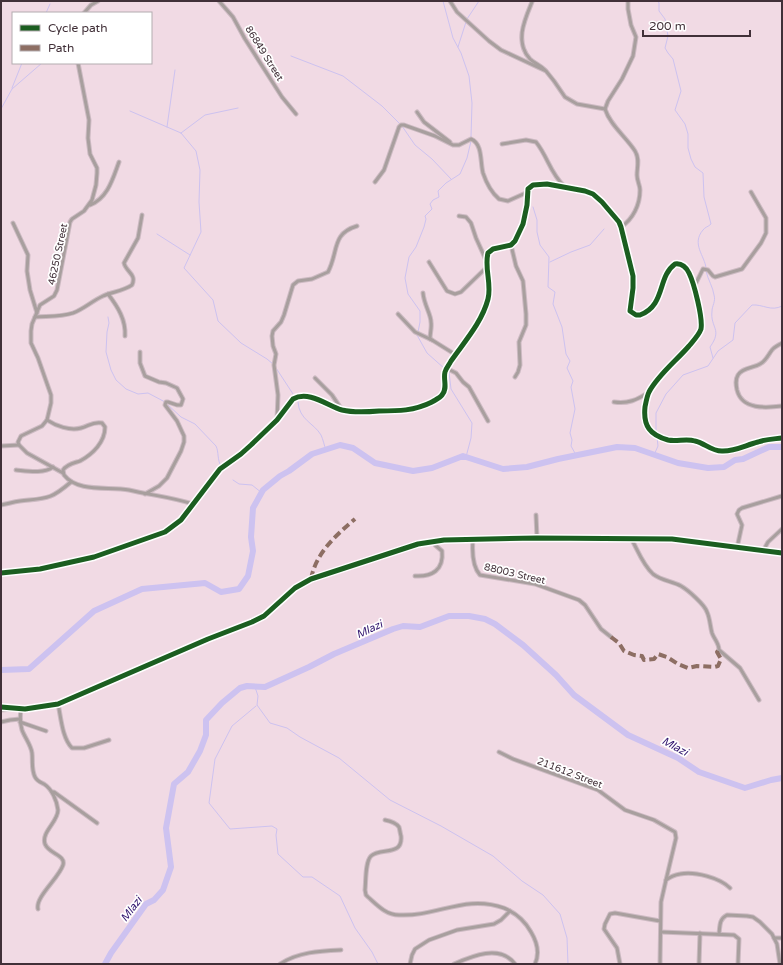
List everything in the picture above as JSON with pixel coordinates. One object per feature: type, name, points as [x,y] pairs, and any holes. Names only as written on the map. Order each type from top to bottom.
[{"type":"street","points":[[85,12],[90,5],[98,1]]},
{"type":"street","name":"86849 Street","points":[[220,1],[233,16],[282,97],[296,114]]},
{"type":"street","points":[[450,1],[457,12],[489,41],[512,56],[546,71]]},
{"type":"street","points":[[621,227],[630,219],[637,207],[640,189],[637,177],[638,161],[635,152],[611,120],[605,109],[633,56],[636,38],[631,25],[628,1]]},
{"type":"street","points":[[532,2],[522,30],[525,53],[546,71],[565,97],[582,106],[605,109]]},
{"type":"street","name":"46250 Street","points":[[47,420],[51,403],[51,395],[31,340],[31,327],[40,306],[54,296],[59,287],[71,220],[88,206],[94,196],[97,170],[90,154],[88,138],[89,120],[78,64]]},
{"type":"street","points":[[417,112],[424,122],[453,145]]},
{"type":"street","points":[[375,182],[384,170],[390,150],[401,125],[416,128],[453,145],[459,145],[470,139],[476,143],[479,148],[484,177],[499,199],[508,201],[528,192]]},
{"type":"street","points":[[502,144],[526,140],[536,142],[549,163],[553,174],[565,188]]},
{"type":"street","points":[[88,206],[97,202],[108,190],[119,162]]},
{"type":"street","points":[[1,573],[40,569],[94,557],[165,532],[181,520],[220,469],[241,454],[277,420],[293,399],[297,397],[308,397],[342,410],[364,412],[400,411],[422,407],[438,399],[443,395],[445,388],[446,368],[477,325],[487,301],[489,292],[487,267],[488,253],[498,247],[511,245],[515,242],[523,224],[530,187],[539,184],[547,184],[585,191],[592,194],[602,202],[619,222],[632,269],[633,283],[630,311],[633,314],[640,315],[651,308],[658,298],[668,272],[675,264],[680,264],[685,267],[692,278],[702,318],[700,330],[692,342],[649,392],[631,402],[614,402]]},
{"type":"street","points":[[694,287],[703,269],[708,270],[713,276],[716,277],[742,269],[761,243],[766,233],[766,218],[751,192]]},
{"type":"street","points":[[13,223],[28,255],[27,271],[36,315],[61,316],[73,313],[97,299],[132,285],[132,274],[125,267],[124,263],[138,238],[142,215]]},
{"type":"street","points":[[459,216],[466,217],[471,223],[487,262]]},
{"type":"street","points":[[277,420],[278,395],[274,365],[276,354],[273,346],[273,331],[281,322],[284,315],[292,286],[298,281],[312,279],[326,273],[329,270],[339,238],[345,231],[357,226]]},
{"type":"street","points":[[511,245],[516,266],[523,282],[526,314],[526,325],[519,342],[520,365],[515,378]]},
{"type":"street","points":[[429,262],[445,289],[455,294],[461,292],[487,267]]},
{"type":"street","points":[[423,293],[424,303],[431,320],[430,339],[432,340]]},
{"type":"street","points":[[108,294],[124,321],[125,336]]},
{"type":"street","points":[[398,314],[414,332],[432,340],[456,355]]},
{"type":"street","points":[[782,343],[772,350],[766,359],[760,364],[740,373],[737,376],[736,383],[740,397],[754,407],[761,408],[782,406]]},
{"type":"street","points":[[140,352],[140,363],[145,376],[177,388],[183,399],[181,405],[166,402],[165,405],[177,421],[184,436],[181,451],[164,482],[145,494]]},
{"type":"street","points":[[446,368],[456,373],[463,382],[469,386],[488,421]]},
{"type":"street","points":[[315,378],[332,395],[342,410]]},
{"type":"street","points":[[649,392],[645,410],[646,424],[651,432],[668,440],[693,440],[713,450],[721,451],[736,450],[761,441],[782,438]]},
{"type":"street","points":[[63,472],[67,466],[82,459],[95,449],[102,439],[105,427],[102,423],[96,422],[82,428],[71,429],[56,425],[47,420],[42,426],[21,436],[19,439],[19,445],[27,453],[63,472],[65,477],[71,482],[96,488],[128,490],[192,504]]},
{"type":"street","points":[[1,446],[19,445]]},
{"type":"street","points":[[16,470],[40,471],[48,470],[53,467]]},
{"type":"street","points":[[1,505],[46,498],[58,492],[71,482]]},
{"type":"street","points":[[737,548],[742,528],[741,520],[738,514],[739,510],[782,496]]},
{"type":"street","points":[[536,515],[537,538]]},
{"type":"street","points":[[763,551],[768,542],[782,528]]},
{"type":"street","points":[[1,710],[39,708],[58,704],[208,639],[252,622],[264,616],[298,586],[311,579],[418,544],[434,541],[473,539],[537,538],[672,540],[782,553]]},
{"type":"street","name":"88003 Street","points":[[473,539],[473,558],[476,570],[480,575],[535,584],[579,600],[586,605],[601,629],[611,637]]},
{"type":"street","points":[[632,540],[652,573],[662,580],[684,588],[705,607],[712,633],[718,644],[719,650],[740,668],[758,700]]},
{"type":"street","points":[[415,576],[430,575],[440,566],[442,551],[435,545],[434,541]]},
{"type":"street","points":[[58,704],[64,732],[68,744],[72,748],[84,748],[109,740]]},
{"type":"street","points":[[1,707],[19,709]]},
{"type":"street","points":[[19,709],[22,731],[31,749],[35,778],[52,792],[97,823]]},
{"type":"street","points":[[1,722],[20,719],[46,731]]},
{"type":"street","name":"211612 Street","points":[[499,752],[513,759],[598,790],[625,810],[654,820],[675,832],[676,838],[666,880]]},
{"type":"street","points":[[38,909],[38,905],[44,893],[57,878],[63,864],[62,858],[48,848],[45,841],[49,828],[57,814],[56,802],[52,792]]},
{"type":"street","points":[[386,820],[396,824],[399,828],[401,840],[400,844],[395,850],[376,853],[371,856],[367,870],[366,895],[384,910],[398,915],[412,915],[476,903],[496,905],[515,913],[528,926],[537,946],[537,956],[534,964]]},
{"type":"street","points":[[660,964],[661,902],[666,880],[679,874],[692,874],[718,879],[730,888]]},
{"type":"street","points":[[410,964],[415,949],[429,940],[457,930],[494,924],[501,920],[510,911]]},
{"type":"street","points":[[620,964],[617,948],[604,929],[610,914],[615,913],[660,921]]},
{"type":"street","points":[[719,934],[720,921],[723,917],[753,917],[772,934],[777,944],[780,964]]},
{"type":"street","points":[[661,932],[731,934],[739,939],[738,964]]},
{"type":"street","points":[[699,964],[700,933]]},
{"type":"street","points":[[774,938],[782,938]]},
{"type":"street","points":[[777,944],[782,943]]},
{"type":"street","points":[[280,964],[310,952],[341,950]]},
{"type":"street","points":[[454,964],[491,952],[505,955],[515,964]]},
{"type":"waterway","points":[[443,1],[453,38],[461,53],[469,76],[472,103],[471,137]]},
{"type":"waterway","points":[[467,19],[479,1]]},
{"type":"waterway","points":[[658,1],[659,11],[665,19],[668,36],[665,48],[673,59],[681,91],[675,110],[685,124],[688,134],[688,148],[691,159],[695,167],[703,173],[704,197],[711,224],[704,229],[700,235],[698,245],[706,268]]},
{"type":"waterway","points":[[46,12],[50,4]]},
{"type":"waterway","points":[[458,47],[466,22]]},
{"type":"waterway","points":[[291,56],[343,76],[382,106],[400,124]]},
{"type":"waterway","points":[[12,88],[22,64]]},
{"type":"waterway","points":[[1,109],[12,89],[41,64]]},
{"type":"waterway","points":[[167,127],[175,70]]},
{"type":"waterway","points":[[181,133],[205,115],[238,108]]},
{"type":"waterway","points":[[130,111],[181,133],[196,151],[200,170],[199,202],[201,232],[184,268],[213,300],[218,321],[241,343],[273,364]]},
{"type":"waterway","points":[[402,126],[415,145],[432,159],[451,179]]},
{"type":"waterway","points":[[418,332],[420,311],[408,294],[405,278],[409,257],[416,247],[424,227],[426,219],[425,216],[432,209],[430,204],[433,200],[439,197],[438,191],[446,183],[460,174],[467,158],[471,141]]},
{"type":"waterway","points":[[533,207],[537,220],[537,232],[540,245],[549,257],[548,287],[555,292],[553,304],[562,327],[566,354],[570,361],[567,368],[573,381],[571,387],[575,409],[570,433],[572,440],[571,446],[576,455]]},
{"type":"waterway","points":[[550,262],[590,245],[604,229]]},
{"type":"waterway","points":[[157,234],[190,255]]},
{"type":"waterway","points":[[706,271],[713,289],[714,297],[712,317],[716,336],[710,347],[713,358]]},
{"type":"waterway","points":[[656,433],[656,413],[666,394],[683,375],[708,366],[718,351],[733,340],[735,323],[752,305],[771,308],[778,308],[782,306]]},
{"type":"waterway","points":[[108,317],[109,323],[106,352],[111,370],[116,380],[126,389],[138,394],[148,393],[165,402]]},
{"type":"waterway","points":[[417,335],[427,353],[445,369]]},
{"type":"waterway","points":[[276,368],[295,397]]},
{"type":"waterway","points":[[449,372],[451,389],[472,423],[471,438],[466,457]]},
{"type":"waterway","points":[[298,402],[301,413],[321,435],[326,450]]},
{"type":"waterway","points":[[167,404],[181,417],[195,424],[216,446],[221,466]]},
{"type":"waterway","points":[[654,455],[658,446],[657,437]]},
{"type":"waterway","points":[[1,670],[29,669],[94,611],[142,589],[205,583],[221,592],[239,589],[248,576],[253,551],[251,537],[253,508],[263,490],[280,476],[312,454],[340,445],[353,448],[375,463],[413,471],[432,468],[463,456],[503,469],[527,467],[617,447],[635,448],[678,463],[708,468],[724,467],[735,460],[743,459],[769,447],[782,447]]},
{"type":"waterway","points":[[233,480],[239,484],[252,485],[262,493]]},
{"type":"waterway","name":"Mlazi","points":[[105,964],[111,953],[146,904],[154,900],[163,890],[171,867],[166,828],[174,784],[188,772],[200,751],[206,735],[206,720],[222,703],[240,688],[247,686],[265,687],[334,654],[403,626],[420,627],[449,616],[469,616],[485,619],[495,624],[523,645],[556,675],[574,695],[628,735],[678,758],[699,772],[745,788],[782,778]]},
{"type":"waterway","points":[[255,687],[258,696],[257,705],[270,723],[287,728],[300,737],[339,758],[390,800],[441,826],[493,856],[522,881],[543,895],[560,914],[567,938],[568,964]]},
{"type":"waterway","points":[[256,706],[232,726],[215,759],[209,803],[230,829],[272,826],[277,829],[276,835],[278,854],[303,877],[312,877],[340,896],[355,928],[372,952],[378,964]]},
{"type":"marked path","points":[[311,579],[317,561],[327,546],[355,519]]},
{"type":"marked path","points":[[611,637],[619,643],[624,651],[642,656],[644,660],[654,659],[658,654],[688,668],[697,666],[718,666],[721,659],[717,652],[719,650]]},
{"type":"cycle path","points":[[1,573],[40,569],[94,557],[165,532],[181,520],[220,469],[251,445],[277,420],[293,399],[305,396],[312,397],[342,410],[360,412],[399,411],[412,409],[425,405],[439,398],[445,390],[446,369],[482,316],[488,299],[488,253],[493,249],[511,245],[515,241],[523,224],[527,205],[528,189],[533,185],[547,184],[585,191],[593,194],[619,222],[633,276],[630,311],[636,315],[640,315],[654,305],[669,270],[675,264],[684,266],[689,273],[698,301],[701,317],[701,329],[694,340],[662,374],[649,392],[645,407],[645,419],[649,429],[662,438],[668,440],[692,440],[719,451],[728,451],[764,440],[782,438]]},
{"type":"cycle path","points":[[1,707],[25,709],[58,704],[208,639],[252,622],[264,616],[295,588],[311,579],[418,544],[444,540],[537,538],[672,539],[782,553]]}]
